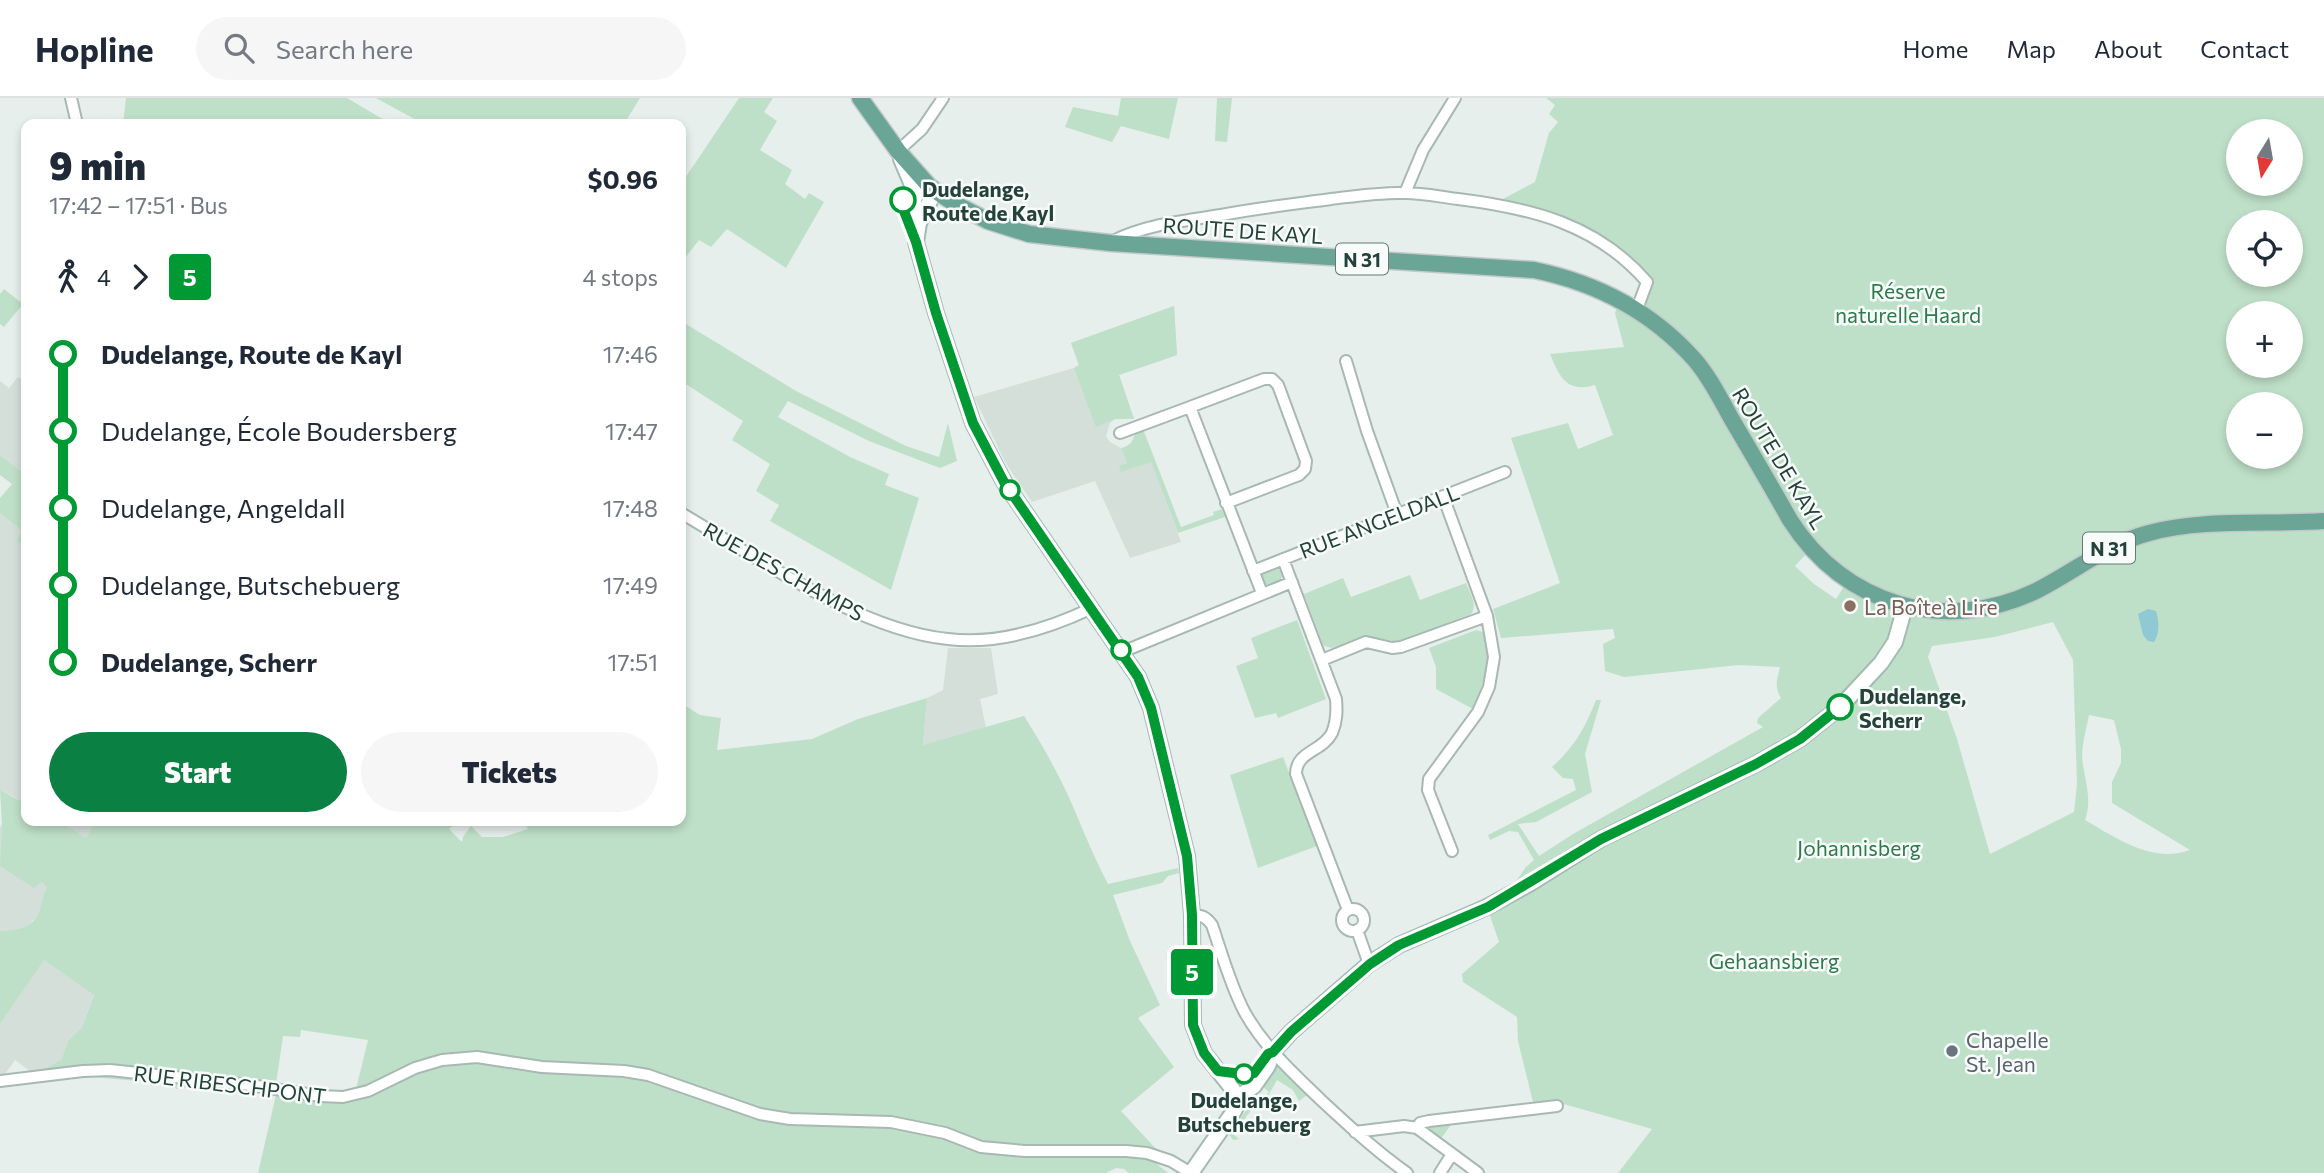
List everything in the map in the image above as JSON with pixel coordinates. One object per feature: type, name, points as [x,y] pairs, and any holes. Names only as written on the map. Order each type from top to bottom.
[{"type":"main road","name":"ROUTE DE KAYL","points":[[860,98],[898,151],[930,187],[988,221],[1014,230],[1052,238],[1111,243],[1534,270],[1575,280],[1609,293],[1667,331],[1696,361],[1790,520],[1811,549],[1860,588],[1905,607]]},
{"type":"main road","points":[[898,151],[915,195],[913,215],[916,242],[936,313],[973,423],[1004,482],[1138,677],[1151,708],[1187,856],[1192,915],[1193,1025],[1204,1053],[1236,1094],[1234,1111],[1191,1173]]},
{"type":"main road","points":[[915,195],[930,187],[931,199],[919,223],[916,242]]},
{"type":"main road","name":"N 31","points":[[1905,607],[1961,611],[2007,603],[2036,590],[2116,545],[2148,533],[2180,527],[2324,521]]},
{"type":"main road","points":[[1236,1094],[1254,1086],[1268,1066],[1273,1052],[1291,1032],[1370,964],[1399,945],[1488,907],[1601,839],[1756,764],[1800,739],[1840,707],[1881,663],[1895,642],[1905,607]]},
{"type":"street","points":[[71,98],[76,119]]},
{"type":"street","points":[[898,151],[922,129],[943,98]]},
{"type":"street","points":[[1405,193],[1423,150],[1455,98]]},
{"type":"street","points":[[1111,243],[1132,232],[1251,209],[1372,194],[1405,193],[1468,200],[1529,211],[1585,231],[1606,245],[1647,282],[1637,309]]},
{"type":"street","points":[[1346,360],[1367,431],[1398,514]]},
{"type":"street","points":[[1120,433],[1264,379],[1272,379],[1278,385],[1306,461],[1305,469],[1299,475],[1226,503]]},
{"type":"street","points":[[1190,407],[1262,593]]},
{"type":"street","name":"RUE ANGELDALL","points":[[1253,571],[1505,472]]},
{"type":"street","points":[[1443,496],[1487,616],[1494,657],[1489,687],[1478,712],[1429,779],[1429,790],[1452,851]]},
{"type":"street","name":"RUE DES CHAMPS","points":[[686,516],[841,606],[877,621],[929,636],[990,639],[1063,622],[1092,608]]},
{"type":"street","points":[[1283,559],[1336,699],[1337,717],[1331,734],[1319,748],[1301,758],[1296,764],[1296,774],[1348,910],[1342,918],[1343,924],[1351,930],[1357,930],[1370,964]]},
{"type":"street","name":"RUE ANGELDALL","points":[[1122,652],[1292,582]]},
{"type":"street","points":[[1322,660],[1366,642],[1392,648],[1401,647],[1487,616]]},
{"type":"street","points":[[1192,915],[1200,915],[1212,925],[1244,1011],[1273,1052],[1355,1132],[1407,1173]]},
{"type":"street","name":"RUE RIBESCHPONT","points":[[0,1081],[110,1070],[343,1097],[368,1091],[415,1068],[442,1060],[477,1057],[542,1066],[648,1075],[760,1114],[790,1119],[891,1122],[922,1127],[989,1148],[1147,1153],[1171,1160],[1191,1173]]},
{"type":"street","points":[[1417,1128],[1420,1123],[1429,1121],[1557,1106]]},
{"type":"street","points":[[1355,1132],[1404,1126],[1417,1128],[1478,1173]]},
{"type":"street","points":[[1440,1173],[1452,1154]]},
{"type":"shaded area","points":[[1174,306],[1177,355],[1119,375],[1134,419],[1115,419],[1110,423],[1106,436],[1110,442],[1121,448],[1127,463],[1151,461],[1181,542],[1130,558],[1095,481],[1032,502],[1005,462],[974,397],[1074,368],[1079,365],[1071,343]]},
{"type":"shaded area","points":[[18,377],[21,379],[21,471],[0,455],[0,381],[9,388]]},
{"type":"shaded area","points":[[0,513],[21,530],[16,540],[21,544],[21,826],[92,826],[47,887],[39,915],[17,931],[0,990],[0,827],[18,799],[0,790]]},
{"type":"shaded area","points":[[948,648],[991,648],[998,694],[980,699],[986,728],[923,745],[927,698],[943,690]]},
{"type":"shaded area","points":[[44,959],[94,994],[82,1027],[68,1041],[61,1060],[34,1074],[15,1060],[5,1074],[0,1074],[0,1024]]},
{"type":"green space","points":[[126,98],[347,98],[383,119],[124,119]]},
{"type":"green space","points":[[376,98],[640,98],[627,119],[414,119]]},
{"type":"green space","points":[[739,98],[773,98],[764,112],[777,121],[760,150],[792,170],[785,184],[805,199],[809,193],[824,202],[786,268],[727,229],[711,247],[699,240],[686,257],[686,177]]},
{"type":"green space","points":[[1121,98],[1178,98],[1169,139],[1121,126],[1112,142],[1065,127],[1073,107],[1118,116]]},
{"type":"green space","points":[[1217,98],[1232,98],[1227,142],[1215,141]]},
{"type":"green space","points":[[1546,98],[2324,98],[2324,1173],[1618,1173],[1652,1129],[1560,1103],[1534,1106],[1518,1041],[1517,1017],[1463,982],[1462,974],[1499,942],[1487,907],[1505,897],[1534,860],[1518,832],[1509,831],[1490,840],[1488,835],[1576,790],[1573,779],[1563,778],[1552,767],[1578,736],[1596,700],[1601,700],[1585,754],[1592,792],[1536,822],[1518,824],[1539,856],[1763,727],[1757,723],[1758,718],[1781,698],[1777,686],[1780,667],[1739,665],[1624,677],[1605,671],[1603,644],[1615,638],[1613,629],[1501,638],[1493,609],[1560,583],[1511,438],[1568,423],[1578,449],[1613,435],[1595,385],[1578,387],[1566,382],[1550,354],[1624,347],[1615,313],[1617,307],[1633,316],[1649,276],[1613,244],[1582,226],[1543,210],[1501,200],[1535,182],[1549,133],[1558,122],[1549,114],[1555,105]],"holes":[[[1811,549],[1848,580],[1836,599],[1814,584],[1795,566]],[[2053,622],[2073,660],[2077,784],[2074,812],[1990,854],[1957,739],[1928,657],[1932,646],[1995,637]],[[2089,715],[2114,720],[2121,749],[2121,763],[2112,782],[2112,803],[2190,850],[2162,854],[2149,851],[2122,841],[2085,820],[2088,799],[2082,753]]]},
{"type":"green space","points":[[4,289],[21,302],[21,306],[4,327],[0,324],[0,294]]},
{"type":"green space","points":[[1174,306],[1177,355],[1119,375],[1134,419],[1115,419],[1096,427],[1074,368],[1079,365],[1071,343]]},
{"type":"green space","points":[[686,324],[796,391],[906,446],[939,457],[948,423],[957,461],[940,468],[869,441],[788,401],[778,417],[850,457],[889,474],[885,485],[919,498],[891,590],[770,521],[779,505],[756,491],[770,464],[732,440],[743,421],[686,384]]},
{"type":"green space","points":[[1143,429],[1181,527],[1214,515],[1213,512],[1222,509],[1225,517],[1178,533],[1151,462],[1121,472],[1119,466],[1127,463],[1121,448],[1130,444],[1137,431]]},
{"type":"green space","points":[[0,455],[21,471],[21,530],[0,513],[0,498],[12,484],[0,475]]},
{"type":"green space","points":[[1276,568],[1283,572],[1281,580],[1268,585],[1263,583],[1263,573]]},
{"type":"green space","points":[[1410,575],[1420,600],[1466,583],[1474,603],[1471,614],[1402,641],[1367,637],[1334,648],[1323,645],[1304,594],[1343,578],[1351,597]]},
{"type":"green space","points":[[1297,620],[1326,699],[1278,718],[1276,713],[1255,718],[1236,666],[1258,658],[1251,638]]},
{"type":"green space","points":[[1476,630],[1483,632],[1487,661],[1473,709],[1436,689],[1436,667],[1429,648]]},
{"type":"green space","points":[[927,698],[923,745],[1024,716],[1062,783],[1108,884],[1178,868],[1179,873],[1168,876],[1162,883],[1113,895],[1130,941],[1160,1005],[1138,1018],[1174,1067],[1121,1111],[1157,1150],[1126,1148],[1147,1156],[1168,1173],[1129,1173],[1116,1168],[1106,1173],[258,1173],[276,1095],[200,1085],[176,1089],[173,1084],[91,1077],[71,1079],[70,1070],[34,1074],[61,1060],[68,1041],[82,1027],[94,995],[44,960],[0,1024],[0,931],[29,925],[40,910],[47,887],[42,882],[34,888],[0,866],[0,790],[21,801],[21,826],[66,826],[86,838],[92,826],[452,826],[449,829],[462,842],[471,826],[482,837],[503,837],[528,829],[526,826],[686,826],[686,706],[700,715],[721,718],[717,750],[812,739],[858,719]],"holes":[[[301,1030],[368,1040],[356,1089],[326,1092],[276,1084],[283,1036],[300,1037]],[[649,1080],[761,1112],[765,1119],[725,1108]]]},
{"type":"green space","points":[[1283,757],[1317,846],[1258,868],[1230,775]]},
{"type":"green space","points":[[1278,1066],[1307,1095],[1299,1101],[1293,1090],[1277,1080],[1262,1107],[1256,1104],[1233,1134],[1239,1139],[1233,1140],[1229,1134],[1257,1095],[1264,1099],[1269,1092],[1263,1087]]},
{"type":"green space","points":[[1454,1121],[1439,1141],[1425,1129],[1426,1127]]},
{"type":"water","points":[[2148,609],[2156,611],[2158,619],[2154,642],[2148,641],[2143,635],[2138,614]]},
{"type":"bus line","name":"5","points":[[903,200],[904,211],[963,396],[989,456],[1138,677],[1151,708],[1189,869],[1193,941],[1193,1025],[1204,1053],[1218,1071],[1254,1073],[1268,1054],[1291,1032],[1370,964],[1399,945],[1488,907],[1601,839],[1756,764],[1800,739],[1840,707]]},
{"type":"place","name":"Dudelange, Route de Kayl","points":[[903,200]]},
{"type":"place","name":"La Boîte à Lire","points":[[1850,606]]},
{"type":"place","name":"Dudelange, Scherr","points":[[1840,707]]},
{"type":"place","name":"Chapelle St. Jean","points":[[1952,1051]]},
{"type":"place","name":"Dudelange, Butschebuerg","points":[[1244,1074]]},
{"type":"park label","name":"Réserve naturelle Haard","points":[[1908,302]]},
{"type":"park label","name":"Johannisberg","points":[[1859,847]]},
{"type":"park label","name":"Gehaansbierg","points":[[1774,960]]}]
